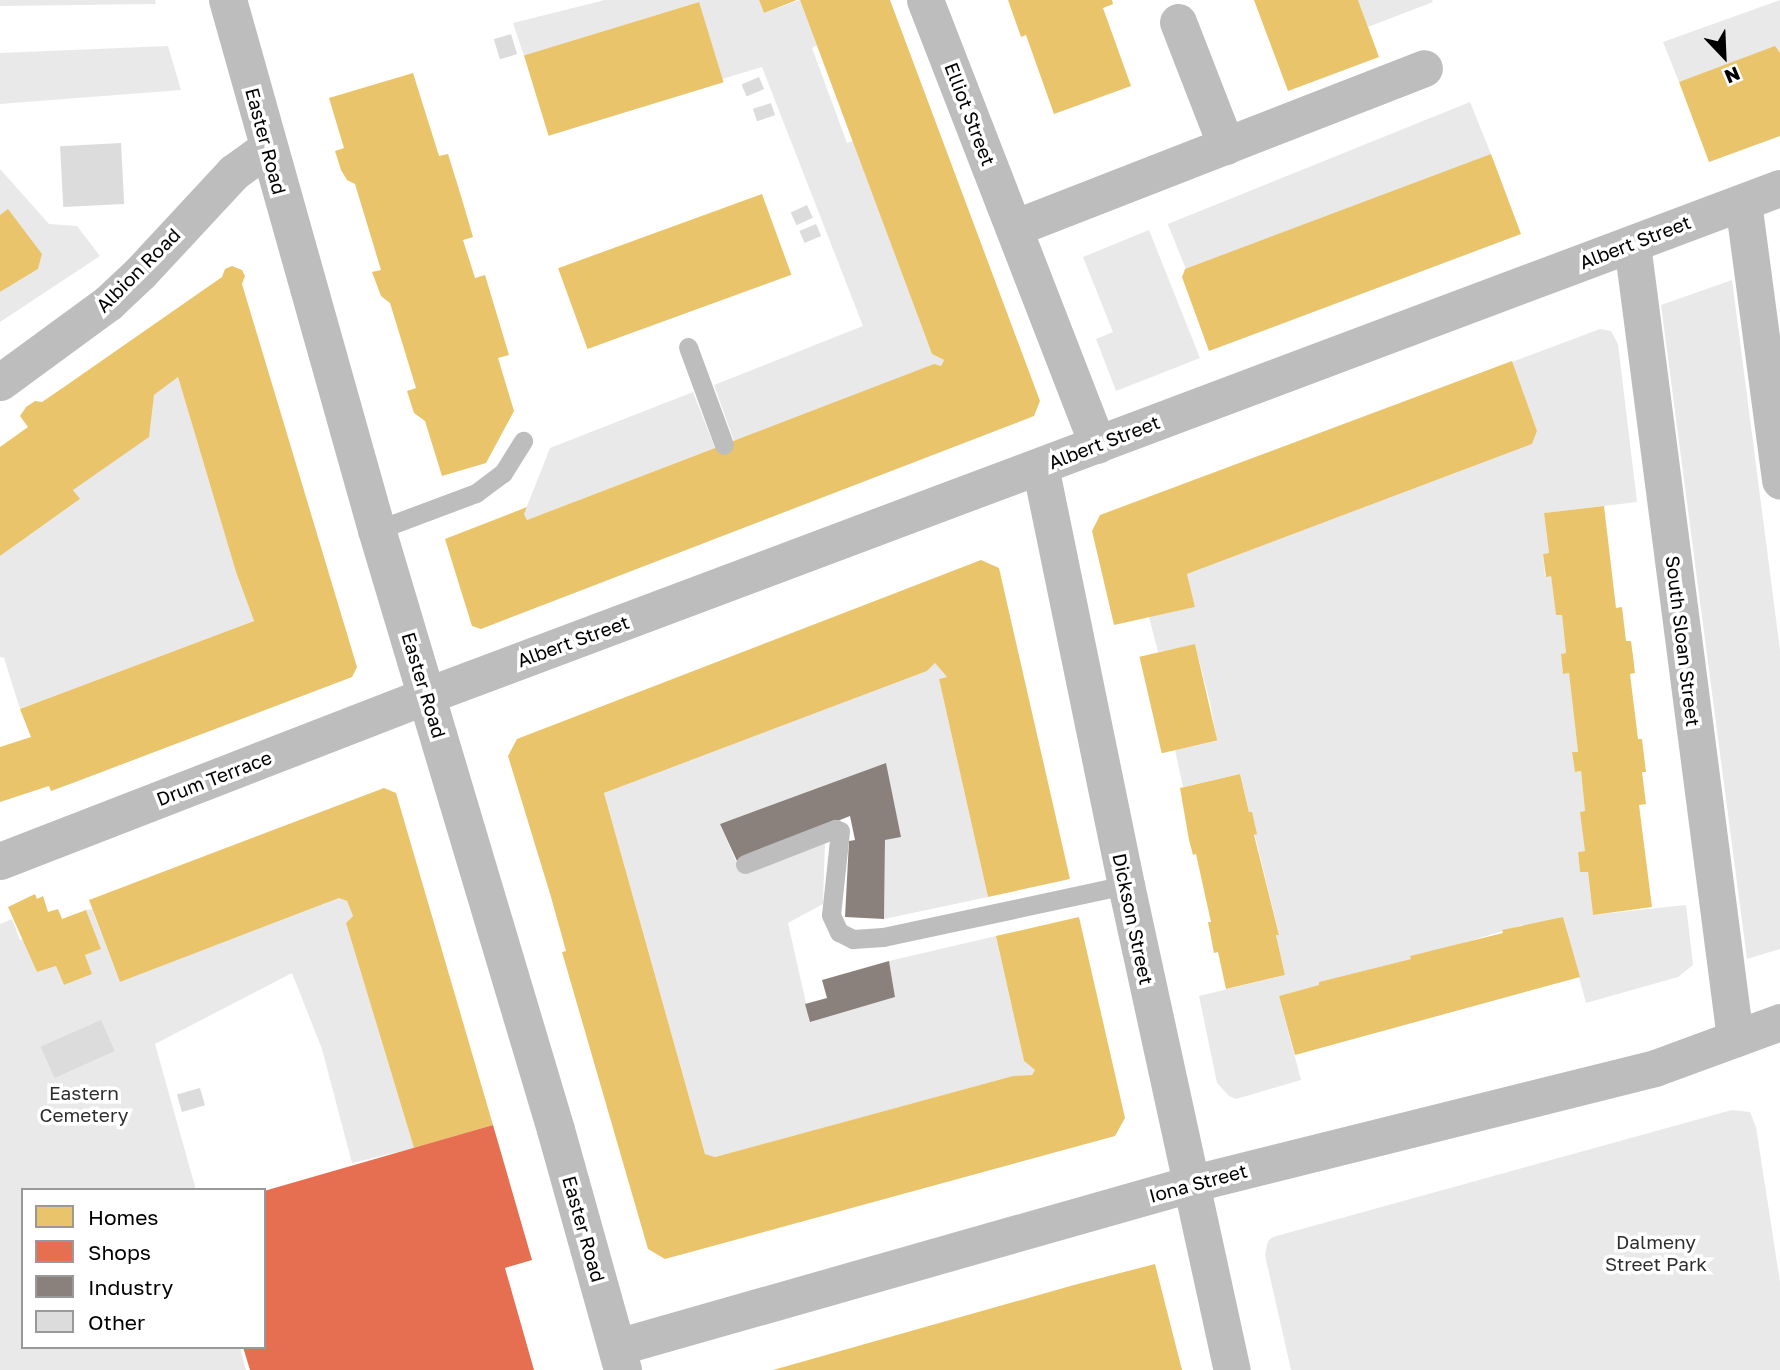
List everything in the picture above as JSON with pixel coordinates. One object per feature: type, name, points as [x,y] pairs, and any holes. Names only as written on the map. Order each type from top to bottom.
[{"type":"street","name":"Easter Road","points":[[228,0],[267,148],[377,530],[428,695],[620,1359]]},
{"type":"street","name":"Elliot Street","points":[[925,0],[1098,444]]},
{"type":"street","points":[[1178,22],[1226,145]]},
{"type":"street","points":[[1014,228],[1424,68]]},
{"type":"street","name":"Albion Road","points":[[0,382],[108,303],[140,273],[233,172],[267,148]]},
{"type":"street","name":"Albert Street","points":[[428,695],[1780,188]]},
{"type":"street","points":[[1743,202],[1780,481]]},
{"type":"street","name":"South Sloan Street","points":[[1632,244],[1735,1038]]},
{"type":"street","name":"Dickson Street","points":[[1040,466],[1126,885],[1232,1370]]},
{"type":"street","name":"Drum Terrace","points":[[0,861],[428,695]]},
{"type":"street","name":"Iona Street","points":[[620,1359],[1190,1184],[1655,1068],[1735,1038],[1779,1026]]},
{"type":"lane","points":[[688,347],[724,445]]},
{"type":"lane","points":[[377,530],[476,493],[503,473],[523,441]]},
{"type":"lane","points":[[745,864],[835,829],[840,831],[831,915],[839,932],[853,939],[883,937],[1126,885]]},
{"type":"green space","points":[[0,0],[155,0],[156,4],[0,6]]},
{"type":"green space","points":[[605,0],[759,0],[764,13],[800,0],[817,45],[812,48],[847,143],[853,141],[932,354],[944,360],[941,366],[734,441],[714,385],[863,326],[762,67],[722,79],[698,2],[524,56],[513,23]]},
{"type":"green space","points":[[1358,0],[1432,0],[1433,2],[1368,27]]},
{"type":"green space","points":[[1780,0],[1780,53],[1679,82],[1663,42]]},
{"type":"green space","points":[[168,46],[181,90],[0,104],[0,53]]},
{"type":"green space","points":[[1470,102],[1491,154],[1189,276],[1168,224]]},
{"type":"green space","points":[[0,169],[49,224],[77,226],[100,256],[0,322],[0,292],[38,269],[42,254],[7,210],[0,215]]},
{"type":"green space","points":[[1149,230],[1200,358],[1116,391],[1096,339],[1113,332],[1083,257]]},
{"type":"green space","points":[[1732,280],[1780,650],[1780,949],[1747,959],[1661,305]]},
{"type":"green space","points":[[1600,329],[1611,331],[1618,344],[1637,502],[1544,513],[1549,553],[1543,554],[1545,576],[1551,576],[1556,615],[1562,615],[1566,653],[1561,654],[1563,674],[1569,673],[1578,752],[1572,753],[1575,771],[1581,771],[1585,851],[1578,852],[1580,872],[1588,872],[1593,915],[1686,905],[1693,965],[1678,977],[1586,1003],[1563,917],[1524,927],[1522,925],[1431,953],[1430,951],[1411,956],[1411,959],[1319,982],[1319,985],[1279,996],[1301,1080],[1236,1099],[1229,1096],[1217,1083],[1199,996],[1285,975],[1276,935],[1279,934],[1240,774],[1183,787],[1175,750],[1217,741],[1210,702],[1195,645],[1158,652],[1149,617],[1195,607],[1187,574],[1532,444],[1537,431],[1512,362]]},
{"type":"green space","points":[[178,377],[236,572],[254,621],[20,709],[4,658],[0,657],[0,556],[79,500],[73,490],[154,395]]},
{"type":"green space","points":[[693,392],[715,448],[527,520],[524,514],[550,448]]},
{"type":"green space","points":[[935,663],[947,677],[939,679],[988,897],[884,919],[885,840],[901,837],[885,764],[720,824],[741,873],[825,841],[823,904],[788,923],[810,1021],[895,997],[889,961],[996,936],[1024,1061],[1035,1070],[1032,1075],[1013,1076],[715,1157],[705,1154],[604,793],[927,671]]},
{"type":"green space","name":"Eastern Cemetery","points":[[339,898],[347,901],[353,916],[346,923],[414,1148],[352,1163],[322,1049],[292,973],[155,1044],[195,1188],[21,1188],[21,1349],[241,1349],[246,1370],[0,1370],[0,924],[12,919],[20,940],[24,939],[37,972],[56,966],[64,985],[92,974],[85,955],[101,949],[86,910],[92,909],[120,982]]},
{"type":"green space","name":"Dalmeny Street Park","points":[[1732,1110],[1750,1112],[1756,1127],[1780,1282],[1780,1370],[1291,1370],[1265,1255],[1268,1241],[1273,1237]]},
{"type":"building: Homes","points":[[759,0],[797,0],[764,13]]},
{"type":"building: Homes","points":[[800,0],[890,0],[1040,401],[1034,416],[481,629],[472,626],[445,539],[527,507],[524,514],[527,520],[934,364],[941,366],[944,360],[932,354]]},
{"type":"building: Homes","points":[[1008,0],[1112,0],[1113,4],[1103,8],[1131,86],[1054,114],[1026,35],[1021,37]]},
{"type":"building: Homes","points":[[1254,0],[1358,0],[1379,57],[1288,91]]},
{"type":"building: Homes","points":[[699,2],[724,82],[549,136],[524,56]]},
{"type":"building: Homes","points":[[1775,46],[1780,53],[1780,136],[1709,162],[1679,82]]},
{"type":"building: Homes","points":[[413,73],[439,156],[448,154],[461,196],[473,237],[463,240],[475,278],[485,275],[509,355],[498,358],[514,411],[486,463],[442,476],[425,421],[414,413],[407,391],[416,388],[390,303],[381,296],[372,272],[381,270],[355,184],[347,180],[335,151],[344,148],[329,98]]},
{"type":"building: Homes","points":[[1491,154],[1521,234],[1209,351],[1182,277],[1185,269]]},
{"type":"building: Homes","points":[[762,194],[791,275],[588,349],[558,268]]},
{"type":"building: Homes","points":[[8,209],[42,254],[38,269],[0,292],[0,215]]},
{"type":"building: Homes","points":[[232,266],[242,270],[245,276],[242,284],[357,667],[352,677],[78,781],[51,791],[49,786],[0,802],[0,747],[31,737],[20,709],[254,621],[236,572],[178,377],[154,395],[149,437],[73,490],[80,499],[0,556],[0,447],[28,427],[20,416],[26,407],[35,401],[42,402],[64,387],[222,277],[225,269]]},
{"type":"building: Homes","points":[[1512,361],[1537,431],[1532,444],[1187,574],[1195,607],[1114,625],[1092,531],[1100,515]]},
{"type":"building: Homes","points":[[1604,506],[1616,608],[1622,607],[1626,641],[1631,641],[1633,656],[1635,673],[1630,674],[1638,739],[1642,739],[1646,772],[1642,772],[1646,804],[1639,805],[1652,907],[1593,915],[1588,872],[1580,872],[1578,852],[1585,851],[1580,812],[1585,811],[1581,771],[1575,772],[1572,752],[1578,752],[1569,673],[1563,674],[1561,654],[1566,653],[1562,615],[1556,615],[1551,576],[1546,577],[1543,554],[1549,553],[1544,513]]},
{"type":"building: Homes","points":[[981,560],[999,568],[1070,879],[988,897],[939,679],[947,677],[935,663],[927,671],[604,793],[705,1154],[715,1157],[1013,1076],[1032,1075],[1035,1070],[1024,1061],[996,936],[1079,917],[1125,1118],[1115,1136],[665,1259],[648,1249],[562,952],[566,951],[551,897],[508,756],[517,739]]},
{"type":"building: Homes","points":[[1195,644],[1217,740],[1162,753],[1139,657]]},
{"type":"building: Homes","points":[[1240,774],[1257,834],[1254,835],[1279,935],[1276,935],[1285,975],[1226,989],[1218,952],[1214,953],[1208,922],[1211,922],[1196,854],[1193,855],[1189,840],[1180,788]]},
{"type":"building: Homes","points":[[384,788],[396,793],[493,1125],[414,1148],[346,923],[353,916],[347,901],[339,898],[120,982],[89,900]]},
{"type":"building: Homes","points":[[35,894],[37,899],[43,896],[48,912],[58,909],[62,919],[86,910],[101,949],[85,955],[92,974],[64,985],[56,966],[37,972],[8,907]]},
{"type":"building: Homes","points":[[1563,917],[1580,977],[1295,1055],[1279,996],[1319,985],[1319,982],[1411,959],[1410,956],[1503,933],[1502,930]]},
{"type":"building: Homes","points":[[1155,1264],[1182,1370],[773,1370],[1074,1285]]},
{"type":"building: Shops","points":[[493,1125],[532,1260],[505,1268],[534,1370],[250,1370],[244,1349],[266,1349],[266,1190]]},
{"type":"building: Industry","points":[[886,763],[901,837],[885,840],[884,919],[845,917],[849,841],[855,840],[850,816],[737,861],[720,824]]},
{"type":"building: Industry","points":[[889,961],[895,997],[810,1022],[805,1004],[827,998],[822,980]]},
{"type":"building: Other","points":[[511,34],[517,54],[500,59],[494,39]]},
{"type":"building: Other","points":[[759,77],[764,89],[747,96],[742,84]]},
{"type":"building: Other","points":[[771,103],[775,115],[757,121],[753,109]]},
{"type":"building: Other","points":[[121,143],[124,204],[63,207],[60,146]]},
{"type":"building: Other","points":[[807,205],[813,218],[797,225],[791,213]]},
{"type":"building: Other","points":[[816,224],[821,236],[805,243],[799,231]]},
{"type":"building: Other","points":[[101,1020],[115,1051],[55,1078],[41,1047]]},
{"type":"building: Other","points":[[200,1088],[205,1105],[182,1112],[177,1095]]}]
